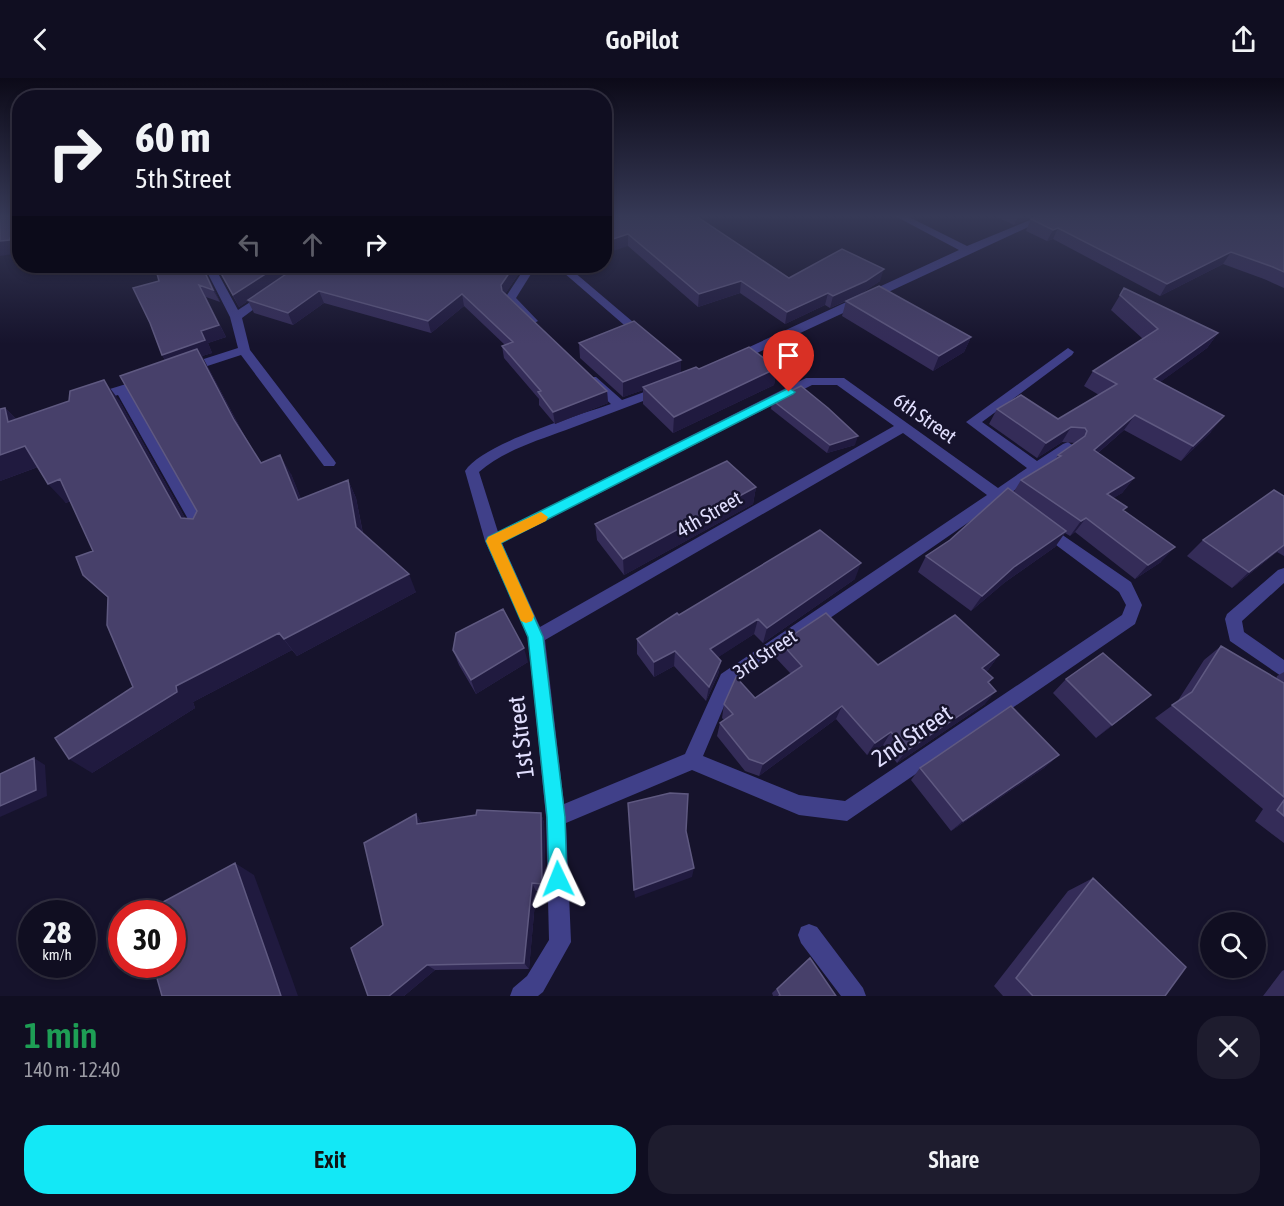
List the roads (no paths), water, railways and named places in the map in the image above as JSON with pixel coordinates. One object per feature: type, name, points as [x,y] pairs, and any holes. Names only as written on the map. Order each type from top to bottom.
[{"type":"street","points":[[723,363],[948,259]]},
{"type":"street","points":[[213,273],[236,317],[244,350],[329,463]]},
{"type":"street","points":[[526,273],[510,298],[543,333]]},
{"type":"street","points":[[569,273],[648,340]]},
{"type":"street","points":[[236,317],[282,285]]},
{"type":"street","points":[[77,404],[244,350]]},
{"type":"street","points":[[1037,468],[973,422],[1068,352]]},
{"type":"street","points":[[586,374],[621,406],[672,386]]},
{"type":"street","name":"6th Street","points":[[493,541],[810,381],[840,381],[1125,587],[1134,605]]},
{"type":"street","points":[[122,390],[202,531]]},
{"type":"street","name":"1st Street","points":[[520,996],[535,984],[560,942],[556,817],[536,637],[493,541],[472,471],[488,457],[531,438],[621,406]]},
{"type":"street","name":"4th Street","points":[[536,637],[903,427]]},
{"type":"street","points":[[997,494],[1068,447]]},
{"type":"street","name":"3rd Street","points":[[692,761],[727,680],[997,494]]},
{"type":"street","points":[[1284,574],[1233,619],[1236,636],[1284,670]]},
{"type":"street","name":"2nd Street","points":[[692,761],[798,805],[847,811],[1129,619],[1134,605]]},
{"type":"street","points":[[556,817],[692,761]]},
{"type":"street","points":[[809,935],[855,996]]}]
